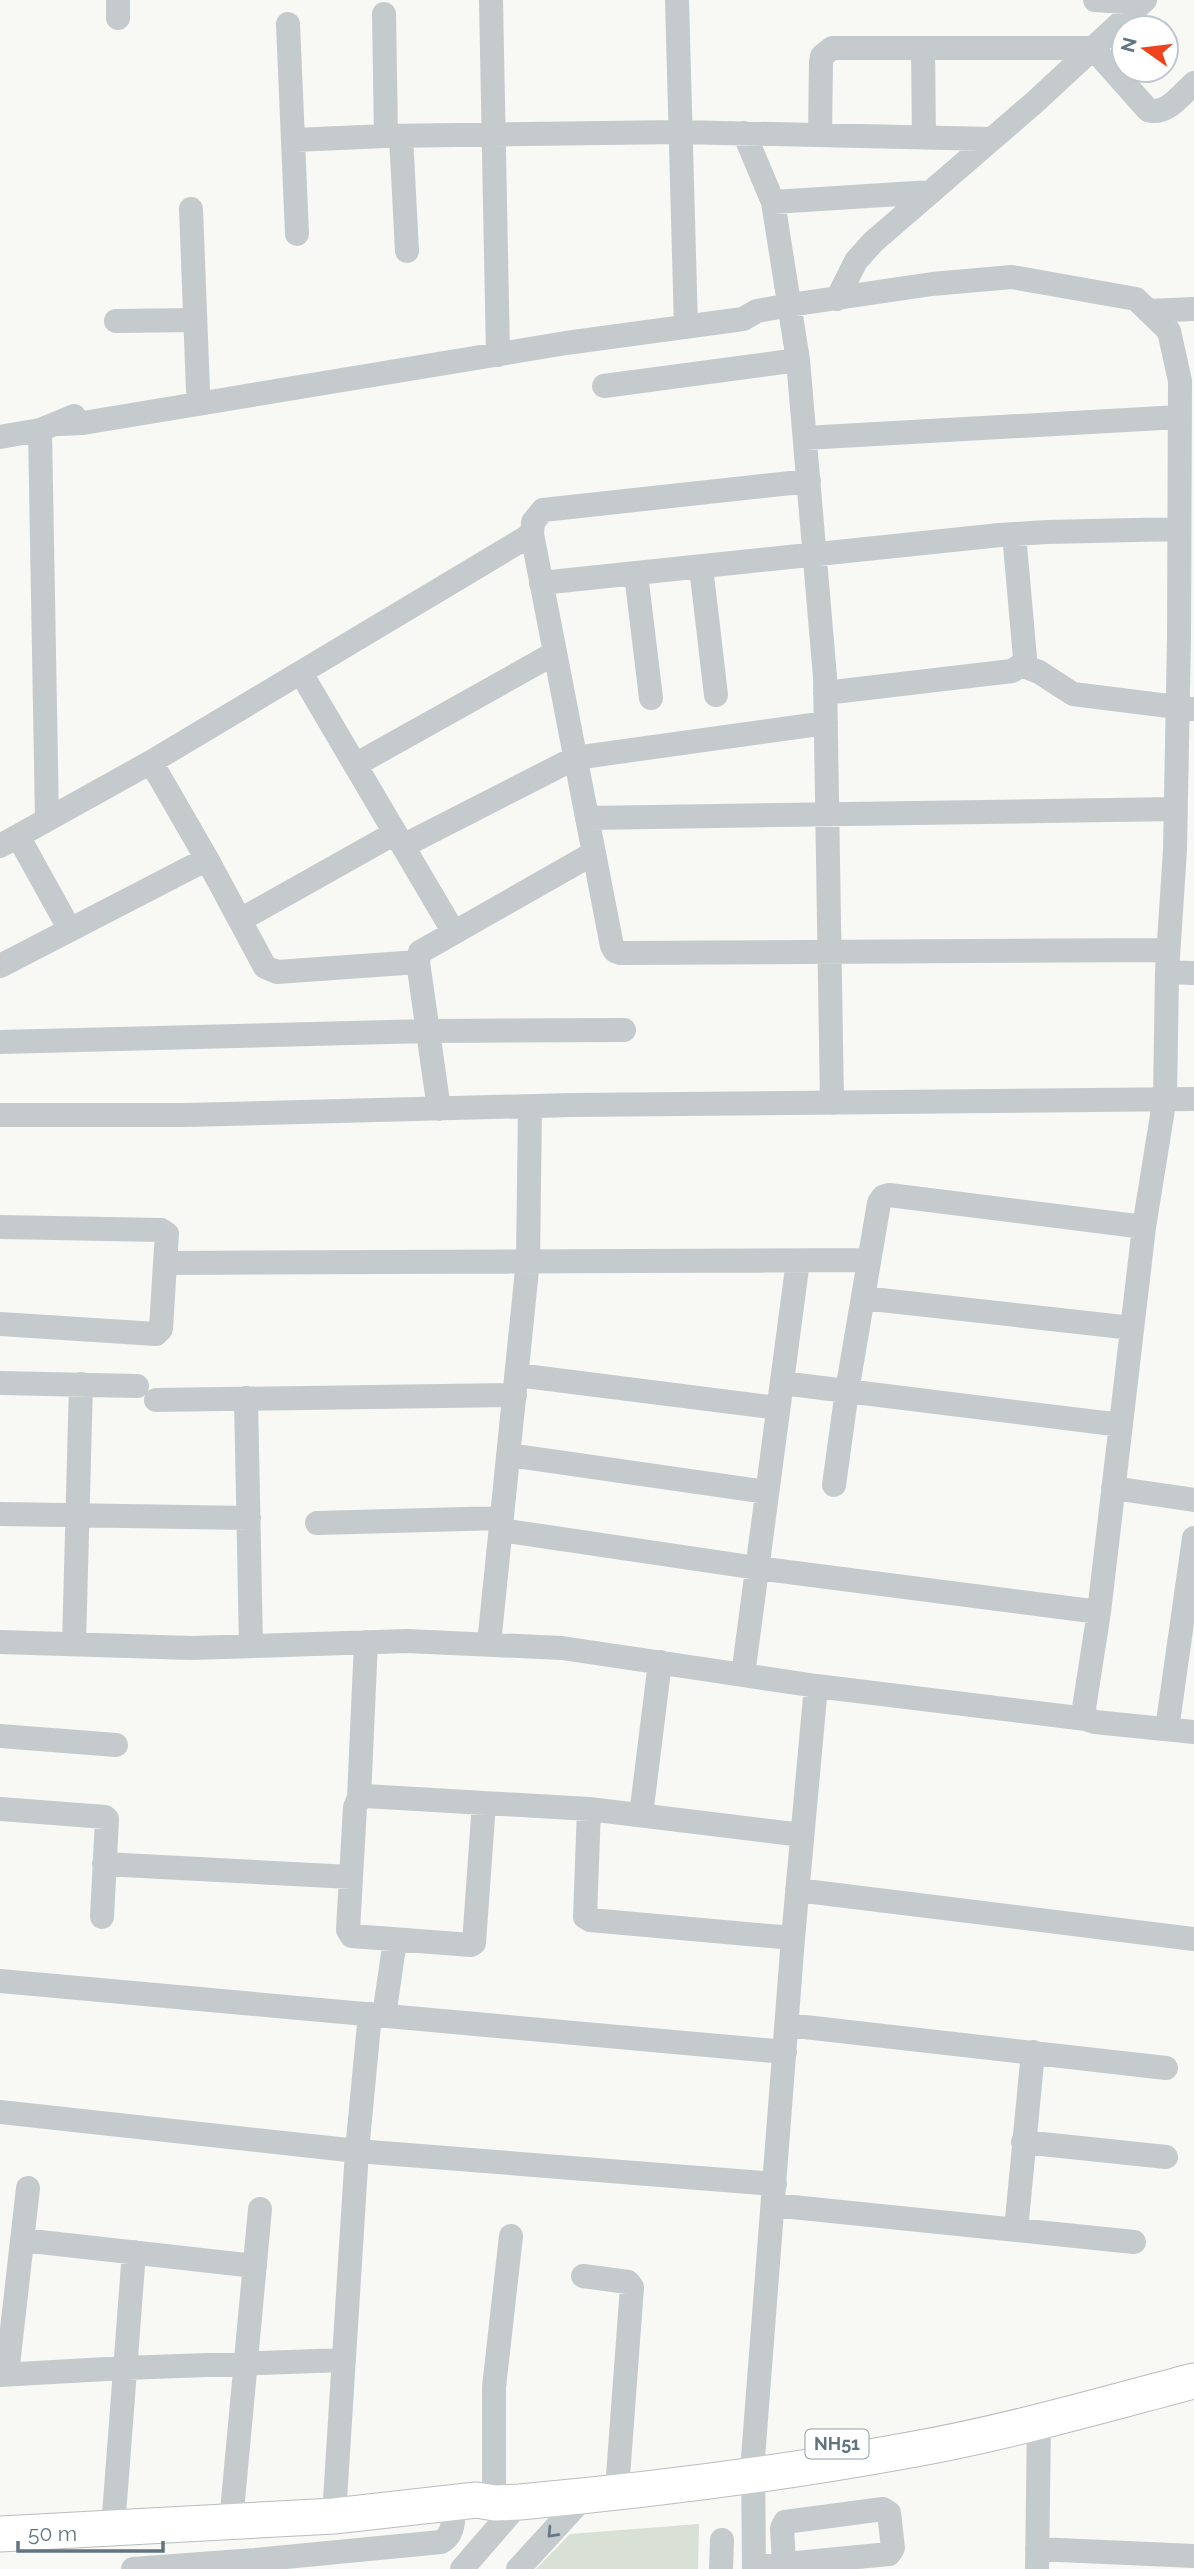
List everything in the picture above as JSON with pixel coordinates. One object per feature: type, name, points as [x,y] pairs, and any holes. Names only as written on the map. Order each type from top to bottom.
[{"type":"highway","name":"NH51","points":[[486,2499],[586,2496],[753,2467],[934,2426],[1194,2361]]},
{"type":"highway","name":"NH51","points":[[0,2534],[334,2516],[486,2499],[618,2476],[753,2467],[917,2449],[1194,2381]]},
{"type":"street","points":[[491,0],[498,349]]},
{"type":"street","points":[[677,0],[685,321]]},
{"type":"street","points":[[1095,0],[1143,2]]},
{"type":"street","points":[[837,299],[856,261],[873,242],[1143,2]]},
{"type":"street","points":[[384,14],[393,136],[407,251]]},
{"type":"street","points":[[288,24],[297,234]]},
{"type":"street","points":[[820,135],[821,62],[822,56],[832,48],[1093,48],[1148,110],[1153,112],[1164,110],[1194,83]]},
{"type":"street","points":[[923,48],[923,137]]},
{"type":"street","points":[[294,140],[679,132],[992,139]]},
{"type":"street","points":[[744,133],[773,202],[798,360],[825,693],[832,1103]]},
{"type":"street","points":[[773,202],[931,192]]},
{"type":"street","points":[[191,209],[198,390]]},
{"type":"street","points":[[0,437],[261,395],[498,349],[685,321],[743,319],[757,311],[932,284],[1012,277],[1136,299],[1169,331],[1184,408],[1180,529],[1186,708],[1175,809],[1184,850],[1167,961],[1165,1097],[1144,1227],[1099,1612],[1084,1708],[1086,1719]]},
{"type":"street","points":[[1148,311],[1194,309]]},
{"type":"street","points":[[116,321],[194,320]]},
{"type":"street","points":[[50,427],[93,409],[198,390],[407,354],[498,349]]},
{"type":"street","points":[[604,386],[798,360]]},
{"type":"street","points":[[805,438],[1184,408]]},
{"type":"street","points":[[47,820],[50,427]]},
{"type":"street","points":[[808,481],[543,510],[533,522],[531,534],[615,951],[829,952],[1167,961],[1194,973]]},
{"type":"street","points":[[541,583],[1014,534],[1180,529]]},
{"type":"street","points":[[70,930],[9,841],[151,762],[531,534]]},
{"type":"street","points":[[825,693],[1012,671],[1021,665],[1025,658],[1014,534]]},
{"type":"street","points":[[701,567],[716,695]]},
{"type":"street","points":[[636,574],[651,698]]},
{"type":"street","points":[[355,765],[555,653]]},
{"type":"street","points":[[1021,665],[1039,672],[1073,694],[1186,708]]},
{"type":"street","points":[[301,673],[453,931]]},
{"type":"street","points":[[240,920],[399,839],[575,758],[826,723]]},
{"type":"street","points":[[151,762],[265,967],[277,972],[418,962]]},
{"type":"street","points":[[587,818],[1175,809]]},
{"type":"street","points":[[439,1109],[418,962],[420,952],[594,853]]},
{"type":"street","points":[[0,965],[207,859]]},
{"type":"street","points":[[0,1042],[428,1031],[624,1030]]},
{"type":"street","points":[[0,1115],[186,1115],[530,1107],[1165,1097],[1194,1099]]},
{"type":"street","points":[[489,1644],[528,1260],[530,1107]]},
{"type":"street","points":[[834,1485],[869,1261],[879,1203],[883,1197],[889,1195],[1144,1227]]},
{"type":"street","points":[[0,1227],[161,1230],[167,1234],[161,1329],[156,1334],[0,1324]]},
{"type":"street","points":[[743,1675],[798,1261]]},
{"type":"street","points":[[165,1263],[869,1261]]},
{"type":"street","points":[[863,1298],[1132,1328]]},
{"type":"street","points":[[0,1383],[80,1384],[147,1393],[246,1398],[516,1385],[778,1408]]},
{"type":"street","points":[[782,1383],[1121,1425]]},
{"type":"street","points":[[74,1644],[80,1384]]},
{"type":"street","points":[[246,1398],[251,1646]]},
{"type":"street","points":[[508,1455],[767,1492]]},
{"type":"street","points":[[1113,1488],[1194,1500]]},
{"type":"street","points":[[0,1514],[249,1518]]},
{"type":"street","points":[[317,1523],[501,1524],[757,1568],[1099,1612]]},
{"type":"street","points":[[1167,1729],[1187,1634],[1194,1538]]},
{"type":"street","points":[[0,1642],[191,1648],[407,1640],[562,1648],[816,1686],[1194,1732]]},
{"type":"street","points":[[366,1642],[359,1798],[355,1807],[348,1930],[352,1936],[471,1945],[474,1943],[484,1803]]},
{"type":"street","points":[[640,1815],[660,1662]]},
{"type":"street","points":[[784,2563],[754,2568],[753,2467],[793,1938],[816,1686]]},
{"type":"street","points":[[0,1736],[116,1745]]},
{"type":"street","points":[[359,1798],[365,1796],[589,1809],[802,1835]]},
{"type":"street","points":[[589,1809],[585,1917],[590,1920],[793,1938]]},
{"type":"street","points":[[0,1810],[107,1819],[102,1917]]},
{"type":"street","points":[[104,1864],[351,1877]]},
{"type":"street","points":[[797,1890],[1194,1939]]},
{"type":"street","points":[[334,2516],[357,2151],[377,2015],[395,1940]]},
{"type":"street","points":[[0,1981],[785,2052]]},
{"type":"street","points":[[787,2025],[1166,2068]]},
{"type":"street","points":[[1016,2230],[1033,2052]]},
{"type":"street","points":[[0,2112],[774,2194],[1016,2230],[1134,2242]]},
{"type":"street","points":[[1023,2142],[1166,2157]]},
{"type":"street","points":[[27,2188],[3,2375],[344,2360]]},
{"type":"street","points":[[231,2522],[260,2209]]},
{"type":"street","points":[[462,2569],[486,2499],[494,2387],[511,2236]]},
{"type":"street","points":[[22,2240],[255,2266]]},
{"type":"street","points":[[113,2528],[134,2252]]},
{"type":"street","points":[[583,2276],[628,2282],[632,2287],[618,2476]]},
{"type":"street","points":[[1039,2421],[1037,2559],[1133,2561],[1194,2556]]},
{"type":"street","points":[[518,2569],[586,2496]]},
{"type":"street","points":[[133,2569],[441,2542],[486,2499]]},
{"type":"street","points":[[721,2569],[722,2540]]},
{"type":"shaded area","points":[[699,2524],[698,2569],[536,2569],[570,2534]]}]
